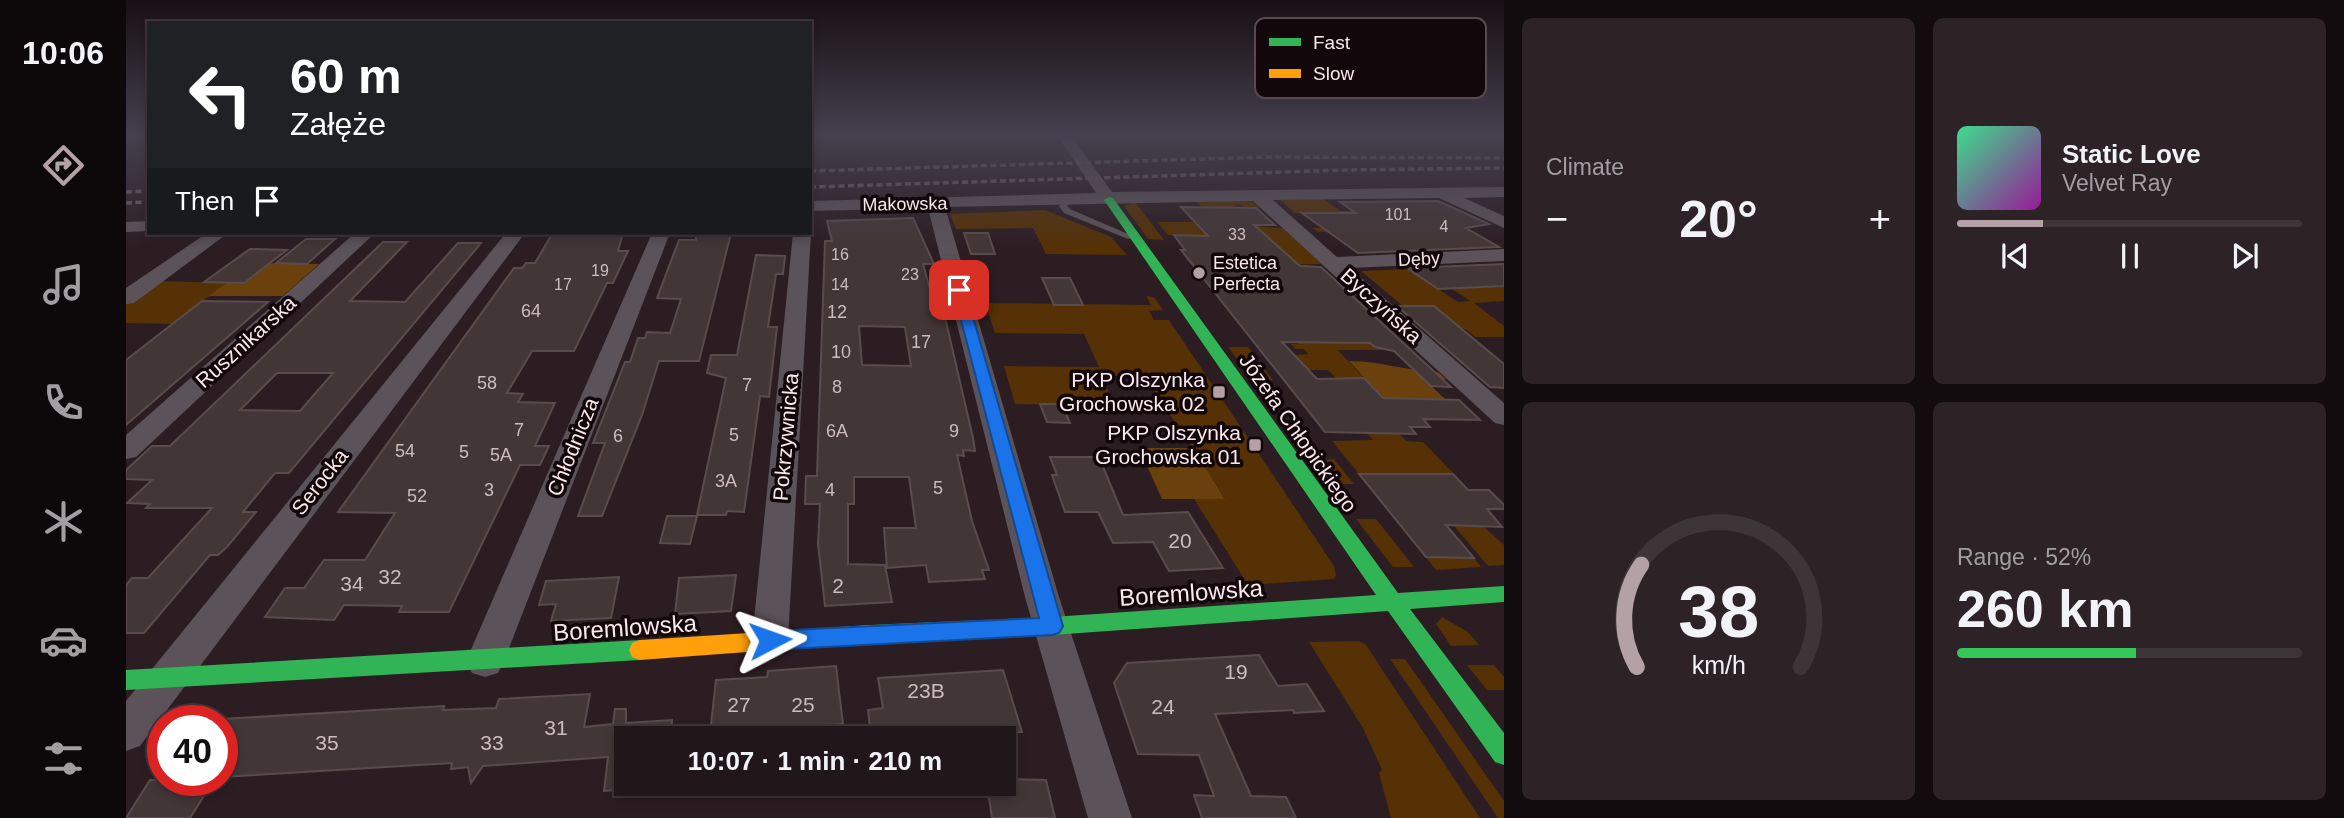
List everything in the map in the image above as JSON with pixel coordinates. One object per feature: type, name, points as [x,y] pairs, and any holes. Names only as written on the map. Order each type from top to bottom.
[{"type":"street","name":"Józefa Chłopickiego","points":[[1090,172],[1393,602],[1504,753]]},
{"type":"street","points":[[1438,192],[1504,223]]},
{"type":"street","name":"Makowska","points":[[812,206],[1504,192]]},
{"type":"street","name":"Byczyńska","points":[[1258,196],[1504,417]]},
{"type":"street","points":[[935,204],[1052,626],[1110,818]]},
{"type":"street","points":[[126,227],[147,226]]},
{"type":"street","points":[[126,298],[216,235]]},
{"type":"street","name":"Rusznikarska","points":[[126,450],[364,235]]},
{"type":"street","name":"Serocka","points":[[126,732],[514,235]]},
{"type":"street","name":"Chłodnicza","points":[[485,661],[660,235]]},
{"type":"street","name":"Pokrzywnicka","points":[[770,640],[802,235]]},
{"type":"street","name":"Dęby","points":[[1334,263],[1504,255]]},
{"type":"street","name":"Boremlowska","points":[[126,680],[485,661],[770,640],[1052,626],[1504,594]]},
{"type":"lane","points":[[1071,199],[1063,206],[1067,211],[1120,231],[1137,241]]},
{"type":"shaded area","points":[[1279,199],[1323,199],[1341,211],[1375,210],[1451,230],[1484,249],[1458,250],[1434,235],[1318,232],[1312,228],[1361,226],[1331,223],[1317,213],[1295,213]]},
{"type":"shaded area","points":[[1135,202],[1164,240],[1148,239],[1124,206]]},
{"type":"shaded area","points":[[1197,202],[1253,202],[1260,208],[1247,208],[1238,204],[1231,208],[1250,216],[1262,227],[1282,228],[1322,264],[1277,265],[1220,225]]},
{"type":"shaded area","points":[[1045,210],[1111,237],[1127,255],[1046,254],[1033,228],[956,229],[950,214]]},
{"type":"shaded area","points":[[1157,222],[1204,222],[1211,230],[1207,244],[1200,236],[1168,235]]},
{"type":"shaded area","points":[[253,263],[319,264],[283,296],[209,296]]},
{"type":"shaded area","points":[[1408,269],[1458,302],[1470,301],[1425,271],[1435,271],[1461,288],[1504,286],[1504,301],[1474,303],[1504,326],[1504,337],[1475,337],[1467,330],[1403,306],[1361,271]]},
{"type":"shaded area","points":[[158,281],[227,283],[172,324],[126,323],[126,303]]},
{"type":"shaded area","points":[[1146,296],[1154,297],[1163,310],[1149,311],[1154,320],[1169,320],[1334,566],[1336,576],[1333,579],[1248,585],[1194,499],[1225,498],[1144,375],[1104,376],[1107,389],[1117,406],[1015,404],[1004,366],[1099,367],[1084,334],[995,333],[985,303],[1151,305]]},
{"type":"shaded area","points":[[1341,330],[1392,331],[1396,334],[1370,334],[1344,342],[1363,344],[1369,339],[1375,347],[1386,347],[1389,350],[1338,350],[1364,378],[1343,385],[1328,370],[1308,370],[1295,355],[1308,354],[1304,349],[1295,349],[1291,344],[1298,344],[1296,340]]},
{"type":"shaded area","points":[[1228,347],[1248,347],[1273,380],[1253,380]]},
{"type":"shaded area","points":[[1349,361],[1438,372],[1446,379],[1424,379],[1445,399],[1384,399]]},
{"type":"shaded area","points":[[1356,421],[1389,421],[1406,441],[1423,442],[1453,473],[1359,474],[1332,441],[1373,440]]},
{"type":"shaded area","points":[[1139,448],[1193,448],[1225,499],[1162,499]]},
{"type":"shaded area","points":[[1334,459],[1354,484],[1331,484],[1312,460]]},
{"type":"shaded area","points":[[1356,519],[1376,519],[1414,567],[1393,567]]},
{"type":"shaded area","points":[[1454,526],[1483,526],[1504,545],[1504,565],[1488,566]]},
{"type":"shaded area","points":[[1426,557],[1474,558],[1481,567],[1436,570]]},
{"type":"shaded area","points":[[1442,617],[1468,632],[1479,645],[1451,646],[1436,624]]},
{"type":"shaded area","points":[[1359,641],[1366,645],[1480,818],[1391,818],[1379,773],[1382,770],[1363,728],[1309,642]]},
{"type":"shaded area","points":[[1390,659],[1405,659],[1504,801],[1504,818],[1498,818]]},
{"type":"shaded area","points":[[1467,665],[1494,665],[1504,677],[1504,690],[1487,690]]},
{"type":"building","points":[[1438,201],[1489,224],[1466,228],[1499,247],[1358,253],[1302,213],[1356,213],[1340,202]]},
{"type":"building","points":[[1181,207],[1256,208],[1275,225],[1254,225],[1300,266],[1321,267],[1451,387],[1431,386],[1394,351],[1375,347],[1370,343],[1282,342],[1317,379],[1364,378],[1383,398],[1459,400],[1480,420],[1423,419],[1430,427],[1410,427],[1416,434],[1325,432],[1181,250],[1185,250],[1174,235],[1208,236]]},
{"type":"building","points":[[913,218],[934,264],[923,264],[934,304],[942,304],[973,438],[975,451],[963,450],[964,456],[957,455],[972,521],[989,570],[982,570],[985,579],[929,582],[926,565],[887,568],[884,528],[916,528],[909,477],[854,477],[854,504],[848,504],[848,564],[885,565],[892,602],[825,606],[818,544],[820,504],[805,504],[806,476],[817,476],[825,241],[832,241],[827,221]],"holes":[[[859,326],[905,327],[911,366],[862,365]]]},
{"type":"building","points":[[964,233],[988,233],[995,254],[971,254]]},
{"type":"building","points":[[551,235],[622,235],[618,251],[628,251],[613,283],[607,283],[574,351],[532,351],[507,393],[523,394],[518,402],[555,403],[535,446],[549,446],[540,465],[520,465],[449,612],[399,612],[402,606],[344,605],[334,620],[265,617],[285,588],[304,588],[324,560],[365,560],[395,513],[338,512],[514,268],[535,263]]},
{"type":"building","points":[[696,235],[730,235],[699,361],[659,361],[642,415],[602,516],[578,516],[605,443],[593,443],[625,362],[630,362],[638,338],[645,338],[647,332],[670,333],[681,299],[657,298],[679,240],[696,240]]},
{"type":"building","points":[[306,239],[335,239],[307,264],[276,263]]},
{"type":"building","points":[[383,242],[407,242],[350,301],[405,302],[458,243],[481,243],[289,473],[275,473],[243,512],[256,512],[227,547],[218,555],[210,555],[144,633],[126,633],[126,585],[132,578],[148,578],[212,508],[146,508],[150,504],[127,503],[152,480],[126,479],[126,470],[152,446],[170,446]],"holes":[[[277,373],[333,373],[300,411],[240,410]]]},
{"type":"building","points":[[250,249],[287,250],[244,283],[204,282]]},
{"type":"building","points":[[756,255],[785,256],[783,274],[776,274],[768,327],[777,327],[769,397],[760,396],[744,512],[697,515],[726,378],[707,373],[711,355],[737,355]]},
{"type":"building","points":[[1504,264],[1504,286],[1438,289],[1407,268]]},
{"type":"building","points":[[1042,278],[1070,278],[1083,305],[1054,305]]},
{"type":"building","points":[[202,301],[268,302],[126,425],[126,360]]},
{"type":"building","points":[[1397,306],[1434,306],[1504,364],[1504,388],[1490,387]]},
{"type":"building","points":[[1040,404],[1062,404],[1070,423],[1047,422]]},
{"type":"building","points":[[1050,457],[1099,457],[1123,515],[1188,512],[1223,568],[1169,571],[1153,542],[1113,543],[1098,512],[1065,512],[1052,475],[1057,475]]},
{"type":"building","points":[[1359,474],[1453,474],[1468,490],[1489,490],[1504,505],[1504,509],[1487,509],[1502,527],[1446,525],[1474,558],[1426,557]]},
{"type":"building","points":[[667,516],[697,516],[690,544],[660,543]]},
{"type":"building","points":[[736,575],[731,611],[675,614],[679,578]]},
{"type":"building","points":[[619,577],[611,618],[551,621],[556,604],[539,605],[546,581]]},
{"type":"building","points":[[1259,655],[1278,686],[1307,684],[1324,711],[1215,714],[1251,796],[1286,797],[1296,818],[1202,818],[1194,795],[1214,796],[1199,755],[1138,754],[1114,683],[1127,663]]},
{"type":"building","points":[[836,666],[843,724],[711,726],[716,680],[767,677],[768,671]]},
{"type":"building","points":[[1003,670],[1022,732],[1016,732],[1016,726],[870,726],[868,710],[883,708],[878,678]]},
{"type":"building","points":[[590,694],[584,727],[613,724],[615,709],[626,709],[626,723],[672,720],[672,726],[614,726],[614,790],[604,791],[608,757],[483,766],[471,783],[468,767],[451,769],[452,763],[238,776],[238,718],[444,706],[443,710],[496,708],[499,699]]},
{"type":"building","points":[[1016,779],[1046,780],[1055,818],[992,818],[989,796],[1016,796]]},
{"type":"building","points":[[147,785],[147,796],[204,796],[190,818],[126,818]]},
{"type":"railway","points":[[812,187],[1278,172]]},
{"type":"railway","points":[[126,192],[147,191]]},
{"type":"railway","points":[[126,203],[147,202]]},
{"type":"traffic: fast","points":[[1109,200],[1374,576],[1504,753]]},
{"type":"traffic: fast","points":[[870,634],[1052,626],[1504,594]]},
{"type":"traffic: fast","points":[[126,680],[640,650]]},
{"type":"traffic: slow","points":[[640,650],[870,634]]},
{"type":"place","name":"Estetica Perfecta","points":[[1199,273]]},
{"type":"place","name":"PKP Olszynka Grochowska 02","points":[[1219,392]]},
{"type":"place","name":"PKP Olszynka Grochowska 01","points":[[1255,445]]},
{"type":"route","points":[[770,640],[1052,626],[959,290]]}]
